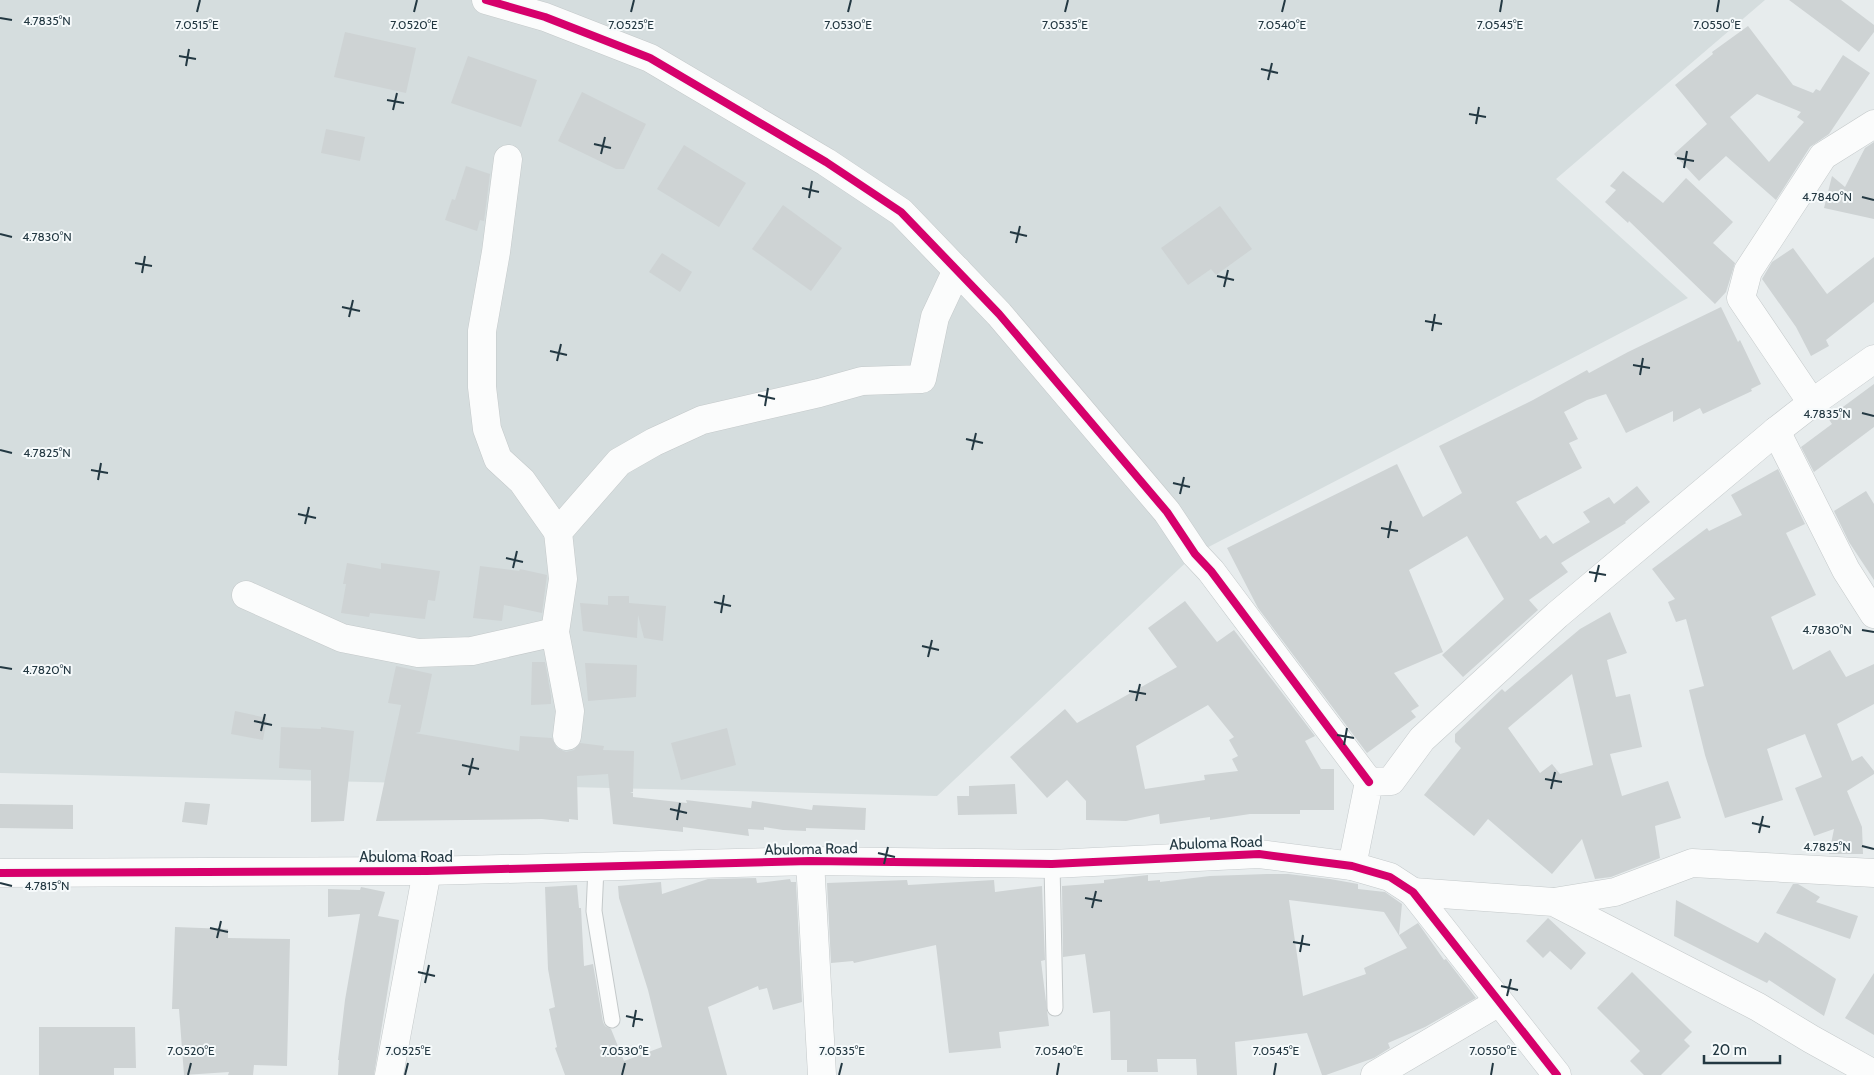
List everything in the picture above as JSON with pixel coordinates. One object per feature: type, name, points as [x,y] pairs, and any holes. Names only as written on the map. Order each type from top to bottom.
[{"type":"street","points":[[486,0],[545,17],[650,58],[826,162],[901,212],[1000,314],[1167,512],[1195,554],[1211,571],[1369,782],[1352,866]]},
{"type":"street","points":[[1812,403],[1741,298],[1748,270],[1823,156],[1874,124]]},
{"type":"street","points":[[508,158],[496,252],[482,331],[482,387],[487,429],[498,459],[522,481],[558,532],[563,579],[555,632],[570,711],[567,736]]},
{"type":"street","points":[[558,532],[618,462],[654,442],[702,420],[862,381],[922,379],[936,317],[957,270]]},
{"type":"street","points":[[1369,782],[1391,781],[1422,739],[1557,615],[1776,431],[1874,359]]},
{"type":"street","points":[[1776,431],[1846,570],[1874,614]]},
{"type":"street","points":[[246,594],[342,638],[418,654],[472,651],[555,632]]},
{"type":"street","name":"Abuloma Road","points":[[0,873],[427,871],[810,861],[1052,864],[1259,854],[1352,866],[1390,877],[1413,892],[1557,1075]]},
{"type":"street","points":[[810,861],[822,1075]]},
{"type":"street","points":[[1413,892],[1554,902],[1615,892],[1692,863],[1874,873]]},
{"type":"street","points":[[389,1075],[427,871]]},
{"type":"street","points":[[1554,902],[1758,1007],[1874,1074]]},
{"type":"street","points":[[1375,1075],[1499,1002]]},
{"type":"lane","points":[[1052,864],[1055,1008]]},
{"type":"lane","points":[[596,868],[594,911],[612,1020]]},
{"type":"shaded area","points":[[0,0],[1765,0],[1556,179],[1688,298],[1195,554],[937,796],[0,773]]},
{"type":"building","points":[[1789,0],[1841,0],[1874,25],[1874,32],[1859,52]]},
{"type":"building","points":[[1748,26],[1793,85],[1813,93],[1816,89],[1820,91],[1843,55],[1870,73],[1829,134],[1810,147],[1776,200],[1726,156],[1699,181],[1674,154],[1707,124],[1675,85],[1713,54],[1712,52]],"holes":[[[1757,94],[1801,112],[1797,117],[1804,122],[1769,162],[1730,117]]]},
{"type":"building","points":[[345,32],[416,48],[406,93],[334,77]]},
{"type":"building","points":[[468,56],[537,80],[521,127],[451,103]]},
{"type":"building","points":[[582,92],[646,124],[624,169],[616,169],[558,141]]},
{"type":"building","points":[[326,129],[365,137],[360,161],[321,153]]},
{"type":"building","points":[[1874,142],[1874,219],[1824,208],[1832,176],[1845,187],[1865,148]]},
{"type":"building","points":[[684,145],[746,183],[719,227],[657,189]]},
{"type":"building","points":[[466,166],[490,174],[484,221],[480,220],[477,231],[445,220],[452,199],[455,200]]},
{"type":"building","points":[[1623,171],[1663,203],[1686,178],[1733,222],[1713,243],[1735,263],[1726,292],[1715,304],[1629,221],[1628,223],[1605,202],[1616,190],[1610,186]]},
{"type":"building","points":[[783,205],[842,248],[811,291],[752,249]]},
{"type":"building","points":[[1220,206],[1252,249],[1216,275],[1211,269],[1188,285],[1161,248]]},
{"type":"building","points":[[1793,248],[1827,294],[1874,257],[1874,302],[1826,340],[1829,346],[1811,356],[1796,327],[1762,279],[1772,262]]},
{"type":"building","points":[[662,253],[692,272],[680,292],[649,272]]},
{"type":"building","points":[[1721,307],[1738,342],[1740,340],[1761,384],[1751,389],[1752,391],[1703,414],[1700,408],[1673,422],[1673,411],[1626,433],[1606,394],[1587,400],[1564,412],[1578,439],[1569,443],[1582,468],[1516,502],[1540,539],[1546,535],[1553,544],[1590,522],[1583,512],[1609,497],[1614,504],[1637,486],[1650,502],[1626,523],[1561,563],[1568,572],[1529,600],[1538,610],[1463,677],[1442,655],[1504,599],[1467,536],[1409,570],[1443,652],[1394,673],[1419,706],[1411,711],[1416,717],[1367,753],[1258,608],[1227,548],[1397,464],[1423,517],[1462,493],[1439,446],[1533,400],[1587,370],[1589,373]]},
{"type":"building","points":[[1874,384],[1874,427],[1814,472],[1801,447],[1832,424],[1828,418]]},
{"type":"building","points":[[1778,469],[1805,524],[1786,533],[1816,595],[1771,617],[1793,670],[1830,650],[1846,677],[1874,664],[1874,704],[1837,724],[1852,761],[1862,756],[1874,771],[1874,774],[1847,791],[1862,827],[1863,854],[1829,854],[1834,829],[1814,836],[1795,788],[1822,777],[1805,734],[1767,749],[1783,800],[1725,818],[1705,755],[1689,690],[1704,686],[1686,619],[1676,622],[1668,602],[1675,599],[1652,569],[1707,528],[1709,531],[1742,515],[1731,495]]},
{"type":"building","points":[[1866,491],[1874,504],[1874,580],[1849,542],[1834,511]]},
{"type":"building","points":[[347,563],[381,569],[381,563],[440,571],[435,601],[428,600],[425,619],[370,613],[369,617],[341,613],[346,584],[343,584]]},
{"type":"building","points":[[480,566],[519,571],[520,569],[547,575],[542,613],[504,605],[502,621],[473,618]]},
{"type":"building","points":[[608,596],[629,596],[629,603],[666,606],[663,641],[644,638],[638,615],[637,638],[583,631],[580,603],[608,605]]},
{"type":"building","points":[[1185,601],[1217,642],[1234,630],[1315,736],[1305,741],[1321,769],[1334,769],[1334,810],[1300,810],[1300,814],[1250,814],[1210,820],[1210,817],[1160,824],[1159,814],[1126,821],[1086,820],[1086,801],[1067,780],[1047,798],[1010,757],[1065,709],[1077,723],[1177,667],[1148,628]],"holes":[[[1208,705],[1234,737],[1229,740],[1238,756],[1232,759],[1238,771],[1204,775],[1205,780],[1145,789],[1136,746]]]},
{"type":"building","points":[[1610,612],[1627,653],[1607,660],[1616,697],[1630,694],[1642,747],[1610,754],[1622,796],[1668,781],[1681,818],[1655,826],[1660,858],[1611,877],[1595,879],[1582,839],[1552,874],[1488,819],[1474,836],[1424,795],[1461,748],[1455,742],[1455,734],[1502,689],[1505,692],[1580,629]],"holes":[[[1572,674],[1593,765],[1560,774],[1552,764],[1540,773],[1508,728]]]},
{"type":"building","points":[[532,662],[545,662],[551,704],[531,705]]},
{"type":"building","points":[[585,663],[637,665],[636,697],[588,701]]},
{"type":"building","points":[[396,666],[432,674],[420,732],[415,733],[519,751],[520,736],[552,738],[557,748],[566,752],[574,750],[580,743],[604,746],[603,750],[634,751],[633,792],[630,792],[633,793],[633,797],[687,803],[686,800],[751,808],[752,801],[812,810],[813,805],[866,808],[865,830],[806,828],[806,831],[764,827],[764,830],[748,829],[749,836],[683,827],[683,832],[613,824],[608,774],[577,776],[578,820],[569,819],[569,822],[542,819],[376,821],[401,705],[388,703]]},
{"type":"building","points":[[235,711],[267,718],[263,740],[231,734]]},
{"type":"building","points":[[281,727],[321,729],[321,727],[354,731],[344,821],[311,822],[311,770],[279,768]]},
{"type":"building","points":[[727,728],[736,765],[681,780],[671,743]]},
{"type":"building","points":[[1015,784],[1017,814],[958,815],[957,796],[969,796],[969,786]]},
{"type":"building","points":[[185,802],[210,804],[207,825],[182,822]]},
{"type":"building","points":[[0,804],[73,805],[73,829],[0,828]]},
{"type":"building","points":[[1288,874],[1358,884],[1358,889],[1385,892],[1402,904],[1399,935],[1418,923],[1444,960],[1446,959],[1476,998],[1425,1027],[1388,1043],[1390,1048],[1374,1058],[1326,1075],[1322,1075],[1307,1033],[1235,1042],[1237,1075],[1197,1075],[1196,1059],[1157,1059],[1158,1072],[1127,1072],[1127,1060],[1111,1060],[1110,1011],[1093,1013],[1085,954],[1063,957],[1062,886],[1104,883],[1104,880],[1148,875],[1148,881],[1160,880],[1160,882],[1210,876]],"holes":[[[1289,900],[1384,912],[1407,948],[1364,968],[1366,974],[1303,996]]]},
{"type":"building","points":[[756,878],[757,883],[790,879],[791,882],[796,882],[802,1002],[773,1010],[767,988],[759,990],[758,986],[708,1007],[727,1075],[565,1075],[555,1048],[557,1047],[549,1009],[555,1007],[548,969],[545,887],[577,885],[579,908],[581,908],[584,966],[593,964],[603,1022],[605,1026],[611,1029],[624,1061],[662,1047],[648,990],[619,898],[618,886],[661,882],[662,894],[708,879]]},
{"type":"building","points":[[907,880],[908,885],[994,880],[995,892],[1042,886],[1045,960],[1041,961],[1049,1026],[999,1032],[1001,1048],[949,1053],[936,945],[854,963],[853,961],[831,963],[827,883]]},
{"type":"building","points":[[1793,884],[1798,884],[1820,897],[1816,902],[1858,916],[1850,939],[1776,913]]},
{"type":"building","points":[[361,887],[385,892],[378,916],[399,920],[374,1075],[338,1075],[345,1000],[360,914],[328,917],[328,889],[360,890]]},
{"type":"building","points":[[1676,900],[1758,943],[1765,932],[1836,979],[1824,1016],[1769,980],[1767,983],[1674,936]]},
{"type":"building","points":[[1548,918],[1586,953],[1571,970],[1550,951],[1543,958],[1526,941]]},
{"type":"building","points":[[175,927],[228,929],[228,938],[290,939],[287,1066],[254,1065],[253,1075],[228,1075],[229,1072],[184,1075],[179,1009],[172,1009]]},
{"type":"building","points":[[1632,972],[1692,1032],[1684,1040],[1690,1046],[1661,1075],[1644,1075],[1630,1061],[1640,1051],[1597,1008]]},
{"type":"building","points":[[1874,973],[1874,1035],[1845,1018]]},
{"type":"building","points":[[39,1027],[135,1027],[136,1068],[114,1068],[114,1075],[39,1075]]},
{"type":"cycle path","points":[[486,0],[545,17],[650,58],[826,162],[901,212],[999,314],[1167,512],[1195,554],[1211,571],[1369,782]]},
{"type":"cycle path","points":[[0,873],[427,871],[810,861],[1052,864],[1259,854],[1352,866],[1390,877],[1413,892],[1557,1075]]}]
